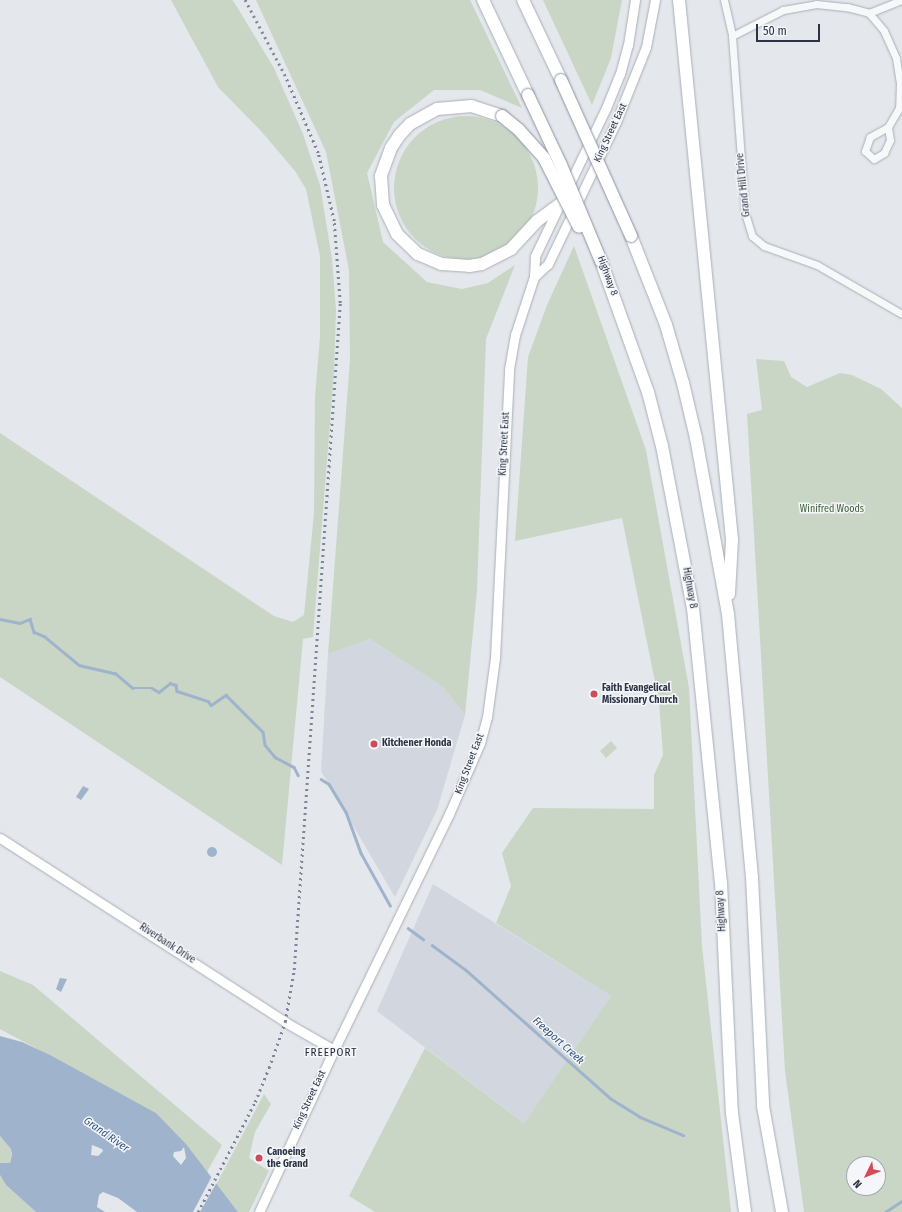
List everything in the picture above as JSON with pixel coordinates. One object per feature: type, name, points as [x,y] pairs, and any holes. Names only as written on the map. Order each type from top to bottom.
[{"type":"highway","name":"Highway 8","points":[[483,0],[561,165],[601,261],[648,392],[662,446],[693,608],[721,882],[732,1114],[745,1212]]},
{"type":"highway","points":[[523,0],[561,80],[631,236],[666,325],[683,383],[696,438],[728,614],[752,876],[763,1106],[782,1212]]},
{"type":"highway","points":[[679,0],[732,540],[728,614]]},
{"type":"highway","points":[[560,204],[537,221],[511,249],[482,264],[469,266],[442,264],[418,254],[396,234],[383,205],[382,176],[391,148],[399,136],[410,124],[437,109],[472,106],[502,116],[519,130],[544,158],[587,244],[601,261]]},
{"type":"main road","name":"King Street East","points":[[261,1208],[334,1050],[462,786],[487,717],[495,658],[509,368],[515,335],[534,277],[535,256],[606,108],[620,74],[628,45],[635,0]]},
{"type":"main road","name":"King Street East","points":[[534,277],[548,264],[616,122],[646,47],[655,0]]},
{"type":"main road","name":"Riverbank Drive","points":[[0,838],[285,1022],[334,1050]]},
{"type":"street","name":"Grand Hill Drive","points":[[724,0],[732,36],[745,213],[752,236],[764,246],[817,265],[902,314]]},
{"type":"street","points":[[869,13],[902,0]]},
{"type":"street","points":[[732,36],[790,8],[816,4],[847,7],[869,13],[884,31],[896,58],[900,83],[899,108],[888,127]]},
{"type":"shaded area","points":[[370,639],[443,687],[465,715],[437,810],[395,897],[321,771],[328,654]]},
{"type":"shaded area","points":[[433,884],[611,996],[524,1123],[377,1011]]},
{"type":"green space","points":[[171,0],[232,0],[234,2],[274,68],[303,134],[320,185],[332,259],[336,310],[334,372],[313,637],[303,639],[282,865],[0,677],[0,433],[274,616],[293,622],[304,615],[314,513],[315,397],[320,337],[320,256],[306,189],[295,171],[261,131],[218,87]]},
{"type":"green space","points":[[256,0],[470,0],[522,108],[480,90],[434,90],[394,122],[367,173],[383,242],[427,282],[462,289],[488,283],[515,265],[486,339],[477,590],[465,715],[443,687],[370,639],[328,654],[350,359],[349,270],[326,152]]},
{"type":"green space","points":[[543,0],[622,0],[611,58],[592,105]]},
{"type":"green space","points":[[459,116],[473,116],[500,124],[512,132],[522,142],[533,160],[537,174],[537,202],[533,216],[522,234],[512,244],[494,255],[473,260],[459,260],[432,252],[420,244],[410,234],[399,216],[394,195],[394,181],[402,154],[410,142],[420,132],[438,121]]},
{"type":"green space","points":[[574,246],[646,450],[689,688],[702,946],[731,1212],[375,1212],[349,1196],[425,1048],[524,1123],[611,996],[496,923],[511,886],[502,853],[533,808],[654,809],[654,775],[663,755],[659,702],[622,518],[515,541],[528,357],[547,305]]},
{"type":"green space","name":"Winifred Woods","points":[[756,359],[784,361],[791,377],[807,387],[840,373],[852,375],[881,389],[902,408],[902,1212],[804,1212],[785,1071],[747,414],[762,410]]},
{"type":"green space","points":[[611,741],[617,748],[606,758],[600,751]]},
{"type":"green space","points":[[0,971],[33,985],[222,1145],[207,1172],[156,1113],[0,1029]]},
{"type":"green space","points":[[264,1094],[271,1104],[255,1132],[249,1158],[269,1171],[249,1212],[238,1212],[216,1185]]},
{"type":"green space","points":[[0,1136],[12,1150],[10,1163],[0,1163]]},
{"type":"green space","points":[[0,1175],[6,1185],[36,1212],[0,1212]]},
{"type":"water","points":[[83,786],[89,789],[81,800],[76,797]]},
{"type":"water","points":[[212,847],[217,852],[212,857],[207,852]]},
{"type":"water","points":[[60,978],[67,979],[61,992],[56,989]]},
{"type":"water","name":"Grand River","points":[[0,1036],[22,1042],[50,1055],[156,1113],[186,1144],[238,1212],[137,1212],[118,1198],[103,1192],[99,1195],[97,1207],[105,1212],[36,1212],[6,1185],[0,1175],[0,1163],[10,1163],[12,1154],[11,1149],[0,1136]],"holes":[[[92,1145],[102,1149],[103,1151],[98,1156],[91,1155]],[[184,1147],[186,1158],[181,1165],[173,1156],[174,1152],[181,1151]]]},
{"type":"pier","points":[[212,1176],[217,1182],[200,1212],[193,1212]]},
{"type":"waterway","points":[[0,619],[20,623],[30,619],[34,632],[44,636],[79,665],[115,673],[133,688],[152,688],[159,692],[170,683],[176,685],[177,691],[208,701],[211,705],[226,695],[263,732],[265,745],[275,757],[294,767],[298,775]]},
{"type":"waterway","points":[[321,779],[329,784],[346,812],[361,853],[390,905]]},
{"type":"waterway","name":"Freeport Creek","points":[[408,928],[423,939]]},
{"type":"waterway","name":"Freeport Creek","points":[[432,945],[466,970],[610,1098],[640,1117],[683,1135]]},
{"type":"waterway","name":"Freeport Creek","points":[[885,1212],[902,1201]]},
{"type":"railway","points":[[198,1212],[255,1102],[269,1068],[285,1022],[294,970],[340,303],[334,221],[318,153],[285,76],[245,0]]},
{"type":"place","name":"Faith Evangelical Missionary Church","points":[[594,694]]},
{"type":"place","name":"Kitchener Honda","points":[[374,744]]},
{"type":"place","name":"Canoeing the Grand","points":[[259,1158]]},
{"type":"district","name":"FREEPORT","points":[[331,1053]]}]
